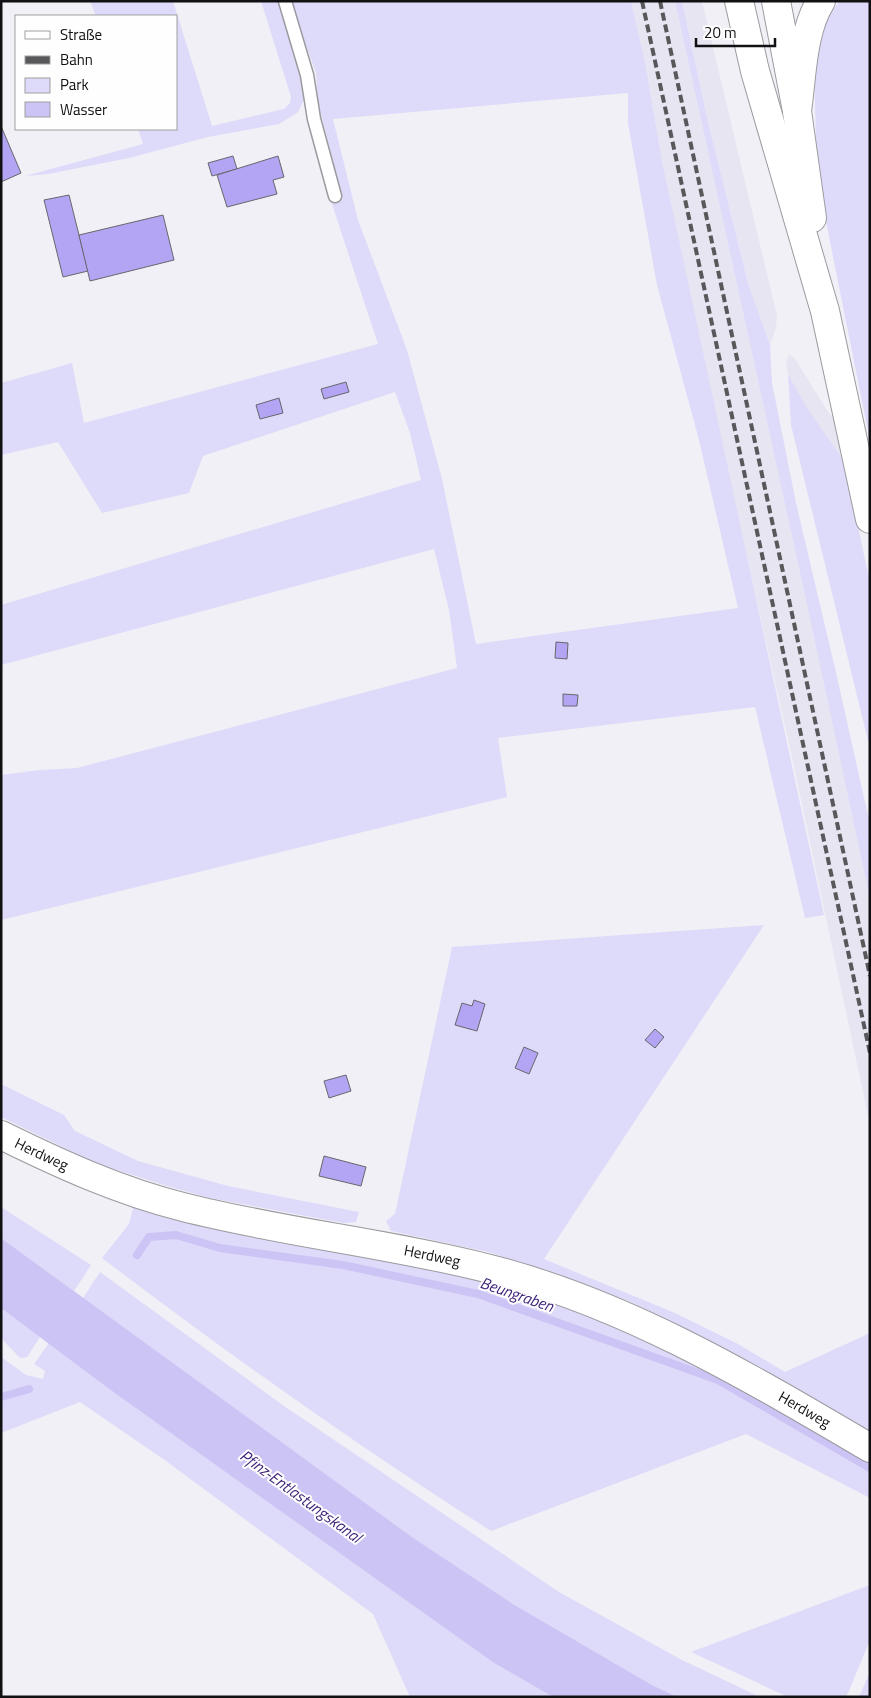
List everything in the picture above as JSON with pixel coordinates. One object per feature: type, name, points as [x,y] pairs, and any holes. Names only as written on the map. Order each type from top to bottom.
[{"type":"main road","points":[[739,1],[755,71],[825,311],[870,519]]},
{"type":"main road","points":[[776,1],[798,111],[825,311]]},
{"type":"main road","points":[[798,111],[808,33],[821,1]]},
{"type":"main road","name":"Herdweg","points":[[1,1135],[77,1172],[127,1191],[183,1207],[362,1241],[491,1269],[584,1299],[629,1317],[721,1363],[870,1448]]},
{"type":"lane","points":[[285,1],[307,75],[314,119],[335,196]]},
{"type":"shaded area","points":[[631,1],[675,1],[870,899],[870,1125],[791,753],[725,460],[662,161],[645,62]]},
{"type":"shaded area","points":[[682,1],[702,1],[777,316],[776,328],[770,345],[748,283],[708,122]]},
{"type":"shaded area","points":[[789,354],[795,359],[830,415],[835,419],[844,461],[807,408],[788,374],[786,364]]},
{"type":"green space","points":[[90,1],[173,1],[177,15],[96,15]]},
{"type":"green space","points":[[261,1],[278,1],[303,86],[305,98],[298,112],[279,124],[208,137],[129,158],[48,174],[25,176],[143,144],[138,130],[178,130],[178,17],[212,126],[284,109],[290,103],[291,97]]},
{"type":"green space","points":[[290,1],[631,1],[645,62],[662,161],[824,915],[805,918],[755,707],[498,738],[507,797],[1,920],[1,775],[77,768],[457,668],[449,610],[434,549],[1,665],[1,605],[421,480],[410,433],[395,392],[203,456],[189,493],[102,513],[58,442],[1,455],[1,383],[72,363],[84,423],[378,344],[330,198],[341,194],[318,102],[316,73]],"holes":[[[628,93],[628,123],[657,285],[698,436],[738,608],[476,644],[442,479],[407,350],[358,220],[333,119]]]},
{"type":"green space","points":[[675,1],[682,1],[708,122],[748,283],[770,345],[772,383],[796,503],[870,824],[870,899],[809,614]]},
{"type":"green space","points":[[840,1],[870,1],[870,441],[817,177],[814,68],[824,21]]},
{"type":"green space","points":[[788,374],[807,408],[844,461],[870,583],[870,749],[791,425]]},
{"type":"green space","points":[[764,925],[544,1259],[675,1313],[738,1344],[785,1372],[870,1333],[870,1431],[763,1369],[631,1302],[553,1273],[488,1252],[391,1231],[386,1221],[395,1214],[452,947]]},
{"type":"green space","points":[[1,1084],[64,1115],[75,1131],[138,1161],[228,1186],[359,1212],[356,1222],[344,1223],[210,1198],[95,1163],[1,1117]]},
{"type":"green space","points":[[57,1176],[527,1287],[619,1323],[870,1457],[870,1498],[746,1434],[491,1531],[294,1399],[102,1258],[129,1224],[133,1208]]},
{"type":"green space","points":[[1,1207],[91,1265],[74,1291],[1,1238]]},
{"type":"green space","points":[[100,1272],[284,1406],[559,1592],[682,1660],[760,1697],[677,1697],[652,1685],[513,1604],[412,1537],[83,1298]]},
{"type":"green space","points":[[1,1308],[40,1337],[27,1357],[20,1358],[1,1338]]},
{"type":"green space","points":[[49,1343],[116,1394],[494,1663],[553,1697],[410,1697],[373,1614],[166,1461],[80,1402],[1,1433],[1,1357],[26,1375],[43,1379],[45,1371],[34,1364]]},
{"type":"green space","points":[[870,1585],[870,1640],[845,1697],[788,1697],[691,1652]]},
{"type":"green space","points":[[870,1672],[870,1693],[868,1697],[859,1697]]},
{"type":"water","name":"Pfinz-Entlastungskanal","points":[[1,1238],[412,1537],[513,1604],[652,1685],[677,1697],[553,1697],[494,1663],[116,1394],[1,1308]]},
{"type":"building","points":[[1,126],[21,173],[1,182]]},
{"type":"building","points":[[233,156],[237,169],[212,176],[208,163]]},
{"type":"building","points":[[278,156],[284,177],[273,180],[277,194],[227,207],[217,175]]},
{"type":"building","points":[[69,195],[88,271],[63,277],[44,200]]},
{"type":"building","points":[[163,215],[174,260],[90,281],[79,235]]},
{"type":"building","points":[[346,382],[349,392],[324,399],[321,389]]},
{"type":"building","points":[[279,398],[283,413],[260,419],[256,405]]},
{"type":"building","points":[[556,642],[568,643],[567,659],[555,658]]},
{"type":"building","points":[[563,694],[578,695],[577,706],[563,706]]},
{"type":"building","points":[[474,1000],[485,1004],[477,1031],[455,1025],[462,1003],[472,1006]]},
{"type":"building","points":[[655,1029],[664,1037],[655,1048],[645,1040]]},
{"type":"building","points":[[524,1047],[538,1053],[529,1074],[515,1068]]},
{"type":"building","points":[[346,1075],[351,1091],[329,1098],[324,1081]]},
{"type":"building","points":[[324,1156],[366,1167],[361,1186],[319,1176]]},
{"type":"waterway","name":"Beungraben","points":[[137,1255],[149,1237],[176,1235],[220,1248],[343,1265],[478,1294],[718,1380],[870,1468]]},
{"type":"waterway","name":"Beungraben","points":[[1,1397],[29,1389]]},
{"type":"railway","points":[[642,1],[870,1053]]},
{"type":"railway","points":[[660,1],[870,976]]}]
